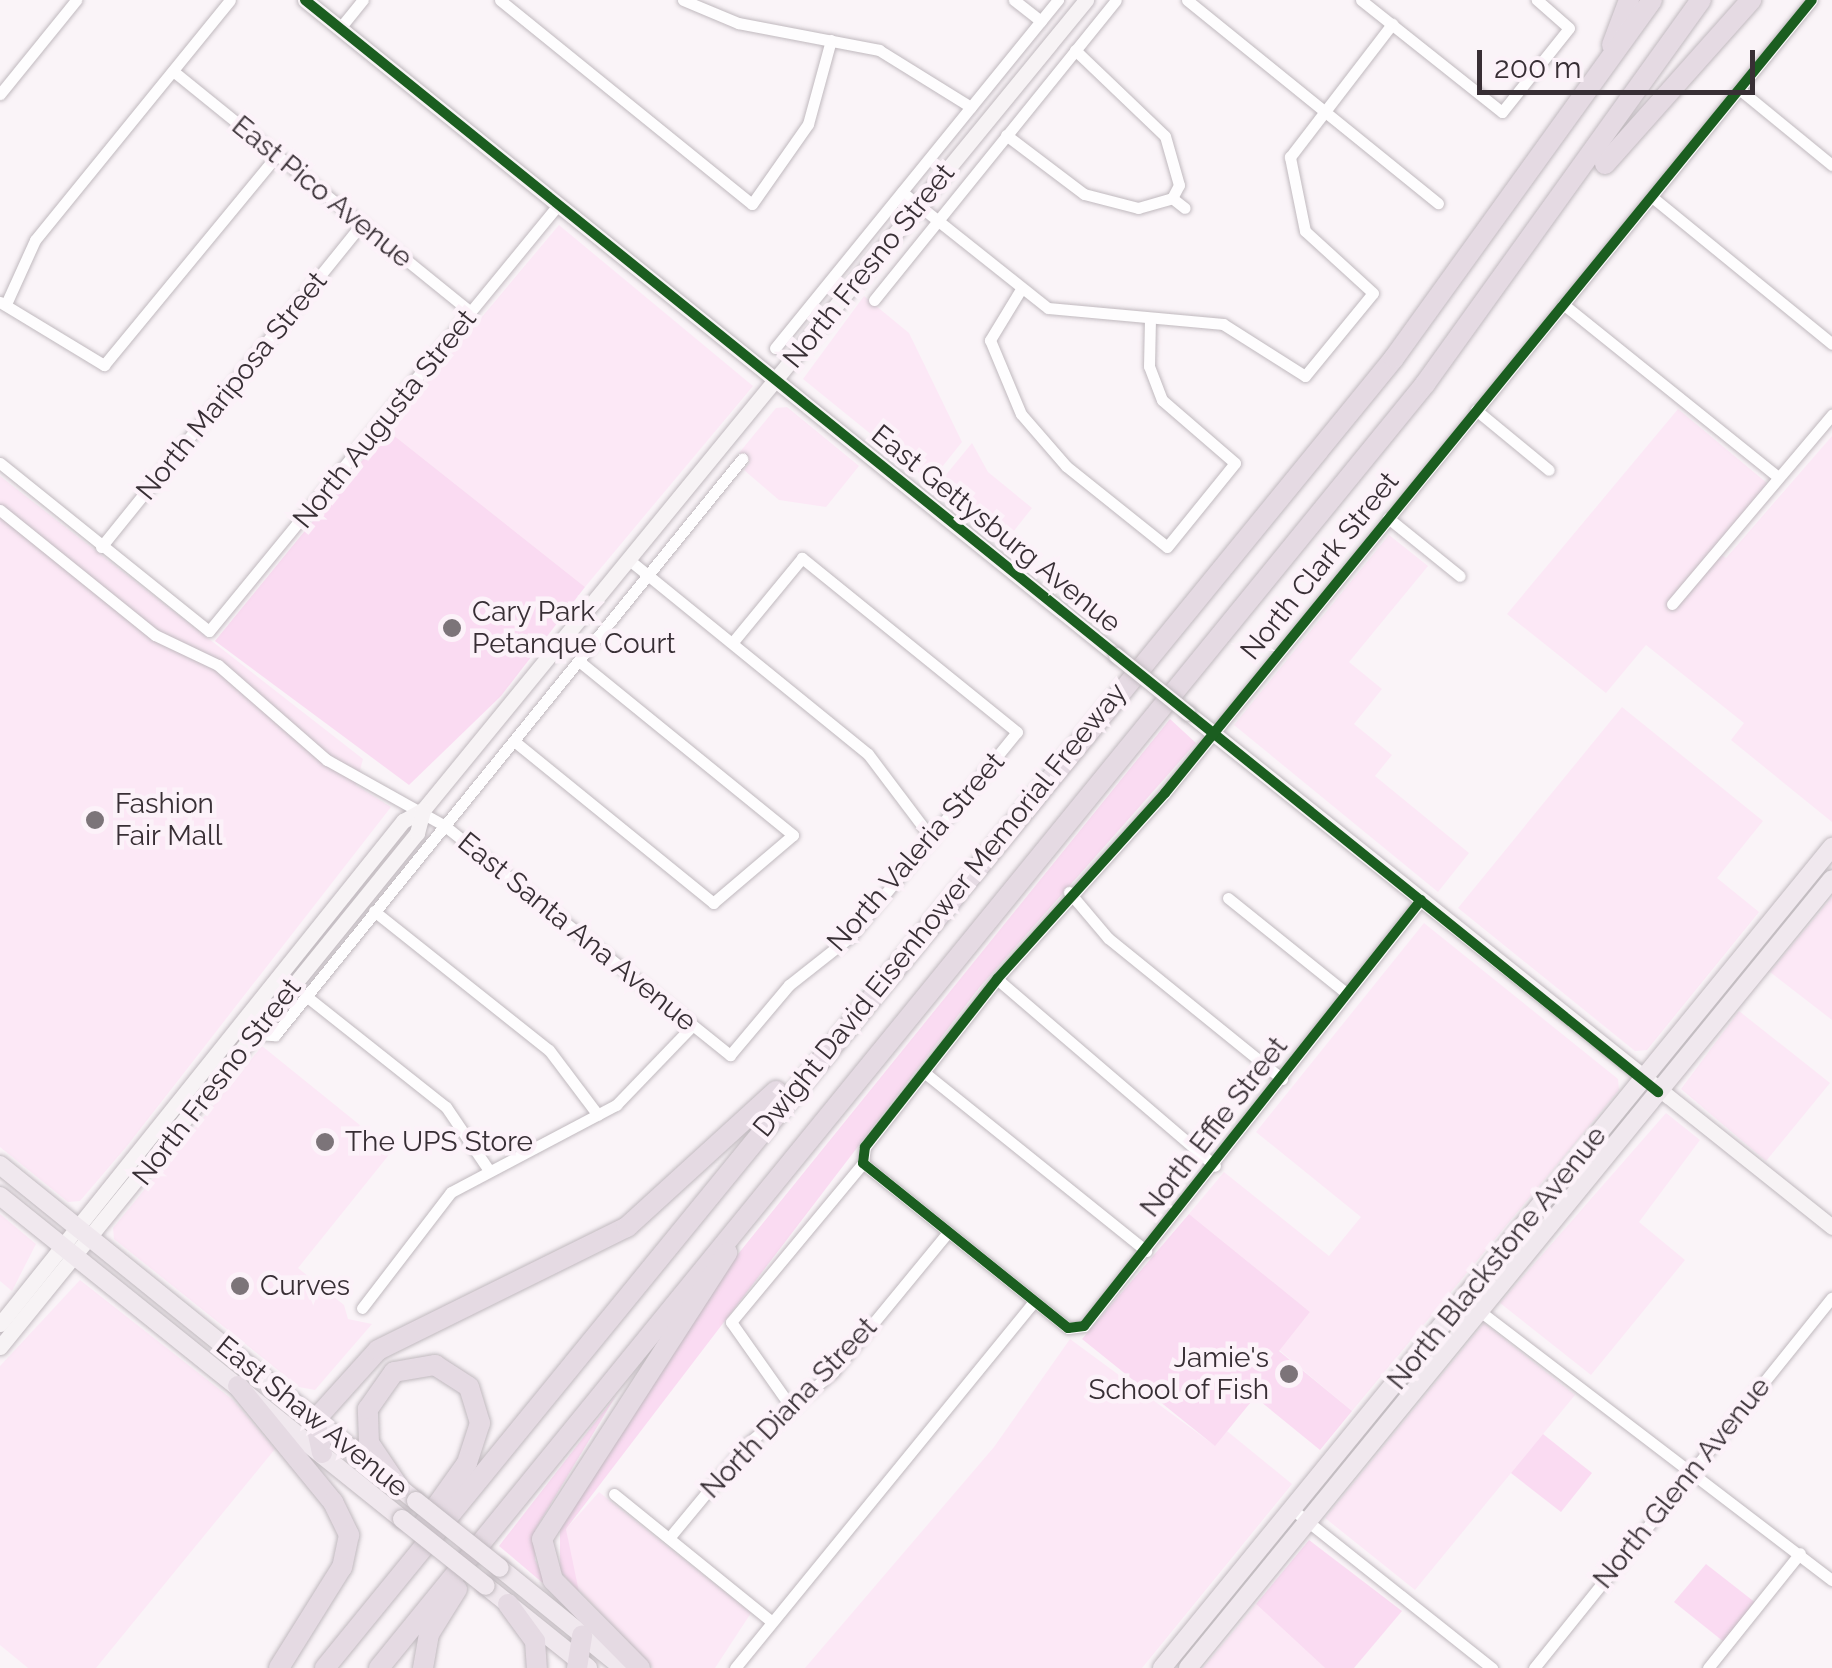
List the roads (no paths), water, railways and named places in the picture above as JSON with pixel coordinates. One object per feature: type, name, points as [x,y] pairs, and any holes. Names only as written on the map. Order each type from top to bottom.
[{"type":"highway","points":[[1587,99],[1630,0]]},
{"type":"highway","name":"Dwight David Eisenhower Memorial Freeway","points":[[325,1668],[852,1015],[1394,358],[1587,99],[1652,0]]},
{"type":"highway","name":"Dwight David Eisenhower Memorial Freeway","points":[[379,1668],[860,1070],[1525,256],[1701,0]]},
{"type":"highway","points":[[1525,256],[1751,0]]},
{"type":"highway","points":[[322,1453],[315,1420],[388,1343],[643,1216],[852,1015]]},
{"type":"highway","points":[[640,1668],[553,1580],[545,1527],[860,1070]]},
{"type":"highway","points":[[422,1668],[429,1634],[463,1578],[634,1350]]},
{"type":"highway","points":[[316,1668],[473,1450],[474,1394],[435,1365],[394,1372],[368,1409],[370,1444],[408,1495]]},
{"type":"highway","points":[[238,1386],[333,1502],[348,1535],[342,1568],[279,1668]]},
{"type":"highway","points":[[508,1604],[535,1641],[537,1668]]},
{"type":"highway","points":[[582,1635],[584,1667]]},
{"type":"main road","name":"East Gettysburg Avenue","points":[[305,0],[1642,1080],[1832,1227]]},
{"type":"main road","name":"North Fresno Street","points":[[0,1348],[68,1252],[77,1227],[403,821],[423,810],[1086,0]]},
{"type":"main road","name":"North Fresno Street","points":[[0,1324],[68,1252],[92,1239],[417,833],[423,810]]},
{"type":"main road","name":"North Blackstone Avenue","points":[[1164,1666],[1832,847]]},
{"type":"main road","name":"North Blackstone Avenue","points":[[1188,1668],[1832,878]]},
{"type":"main road","points":[[212,1091],[234,1032]]},
{"type":"main road","name":"East Shaw Avenue","points":[[0,1166],[623,1668]]},
{"type":"main road","name":"East Shaw Avenue","points":[[0,1196],[584,1667]]},
{"type":"street","points":[[0,94],[76,0]]},
{"type":"street","points":[[230,0],[35,240],[3,303],[104,365],[277,155]]},
{"type":"street","points":[[340,28],[363,0]]},
{"type":"street","points":[[500,0],[752,204],[808,124],[831,40]]},
{"type":"street","points":[[683,0],[738,23],[831,40],[907,61],[971,107]]},
{"type":"street","points":[[1014,0],[1041,22]]},
{"type":"street","name":"North Fresno Street","points":[[774,348],[1058,0]]},
{"type":"street","name":"North Fresno Street","points":[[874,300],[1116,0]]},
{"type":"street","points":[[1187,0],[1438,203]]},
{"type":"street","points":[[1361,0],[1502,112],[1568,28],[1537,0]]},
{"type":"street","name":"North Clark Street","points":[[791,1407],[731,1322],[862,1160],[997,979],[1069,892],[1213,733],[1812,0]]},
{"type":"street","points":[[902,192],[1021,289],[1067,316],[1238,328],[1305,376],[1374,293],[1305,231],[1290,175],[1297,142],[1392,24]]},
{"type":"street","points":[[1006,135],[1084,194],[1138,208],[1172,198],[1178,185],[1165,136],[1075,50]]},
{"type":"street","name":"East Pico Avenue","points":[[173,71],[472,312]]},
{"type":"street","points":[[1739,89],[1832,165]]},
{"type":"street","points":[[1652,197],[1832,344]]},
{"type":"street","points":[[1172,198],[1185,208]]},
{"type":"street","name":"North Augusta Street","points":[[102,548],[210,631],[558,205]]},
{"type":"street","name":"North Mariposa Street","points":[[102,548],[362,224]]},
{"type":"street","points":[[1021,289],[990,340],[1021,414],[1066,466],[1167,548],[1235,463],[1162,400],[1149,366],[1150,320]]},
{"type":"street","points":[[1562,304],[1778,477]]},
{"type":"street","points":[[1476,410],[1550,470]]},
{"type":"street","points":[[1672,604],[1832,415]]},
{"type":"street","points":[[254,1034],[275,1035],[742,459]]},
{"type":"street","points":[[0,463],[102,548]]},
{"type":"street","name":"East Santa Ana Avenue","points":[[0,510],[163,640],[218,665],[326,760],[423,810],[730,1055]]},
{"type":"street","points":[[1388,518],[1460,576]]},
{"type":"street","name":"North Valeria Street","points":[[730,1055],[789,985],[852,936],[1018,732],[802,558],[732,643]]},
{"type":"street","points":[[628,559],[868,754],[932,840]]},
{"type":"street","points":[[514,741],[714,903],[794,835],[579,661]]},
{"type":"street","points":[[1817,866],[1832,878]]},
{"type":"street","points":[[1069,892],[1108,938],[1282,1079]]},
{"type":"street","points":[[1228,898],[1346,992]]},
{"type":"street","name":"North Effie Street","points":[[1034,1302],[1076,1329],[1216,1166],[1420,900]]},
{"type":"street","points":[[374,911],[549,1050],[598,1116]]},
{"type":"street","points":[[997,979],[1216,1166]]},
{"type":"street","points":[[306,996],[446,1107],[488,1169]]},
{"type":"street","points":[[362,1308],[439,1204],[488,1169],[598,1116],[636,1091],[692,1026]]},
{"type":"street","points":[[925,1072],[1146,1251]]},
{"type":"street","points":[[735,1668],[1034,1302],[862,1160]]},
{"type":"street","name":"North Diana Street","points":[[669,1538],[731,1461],[834,1372],[948,1232]]},
{"type":"street","points":[[1464,1298],[1484,1306],[1832,1580]]},
{"type":"street","name":"North Glenn Avenue","points":[[1534,1668],[1832,1298]]},
{"type":"street","points":[[614,1494],[772,1622]]},
{"type":"street","points":[[1292,1509],[1492,1668]]},
{"type":"street","points":[[1708,1668],[1800,1553]]},
{"type":"place","name":"Cary Park Petanque Court","points":[[452,628]]},
{"type":"place","name":"Fashion Fair Mall","points":[[95,820]]},
{"type":"place","name":"The UPS Store","points":[[325,1142]]},
{"type":"place","name":"Curves","points":[[240,1286]]},
{"type":"place","name":"Jamie's School of Fish","points":[[1289,1374]]}]
